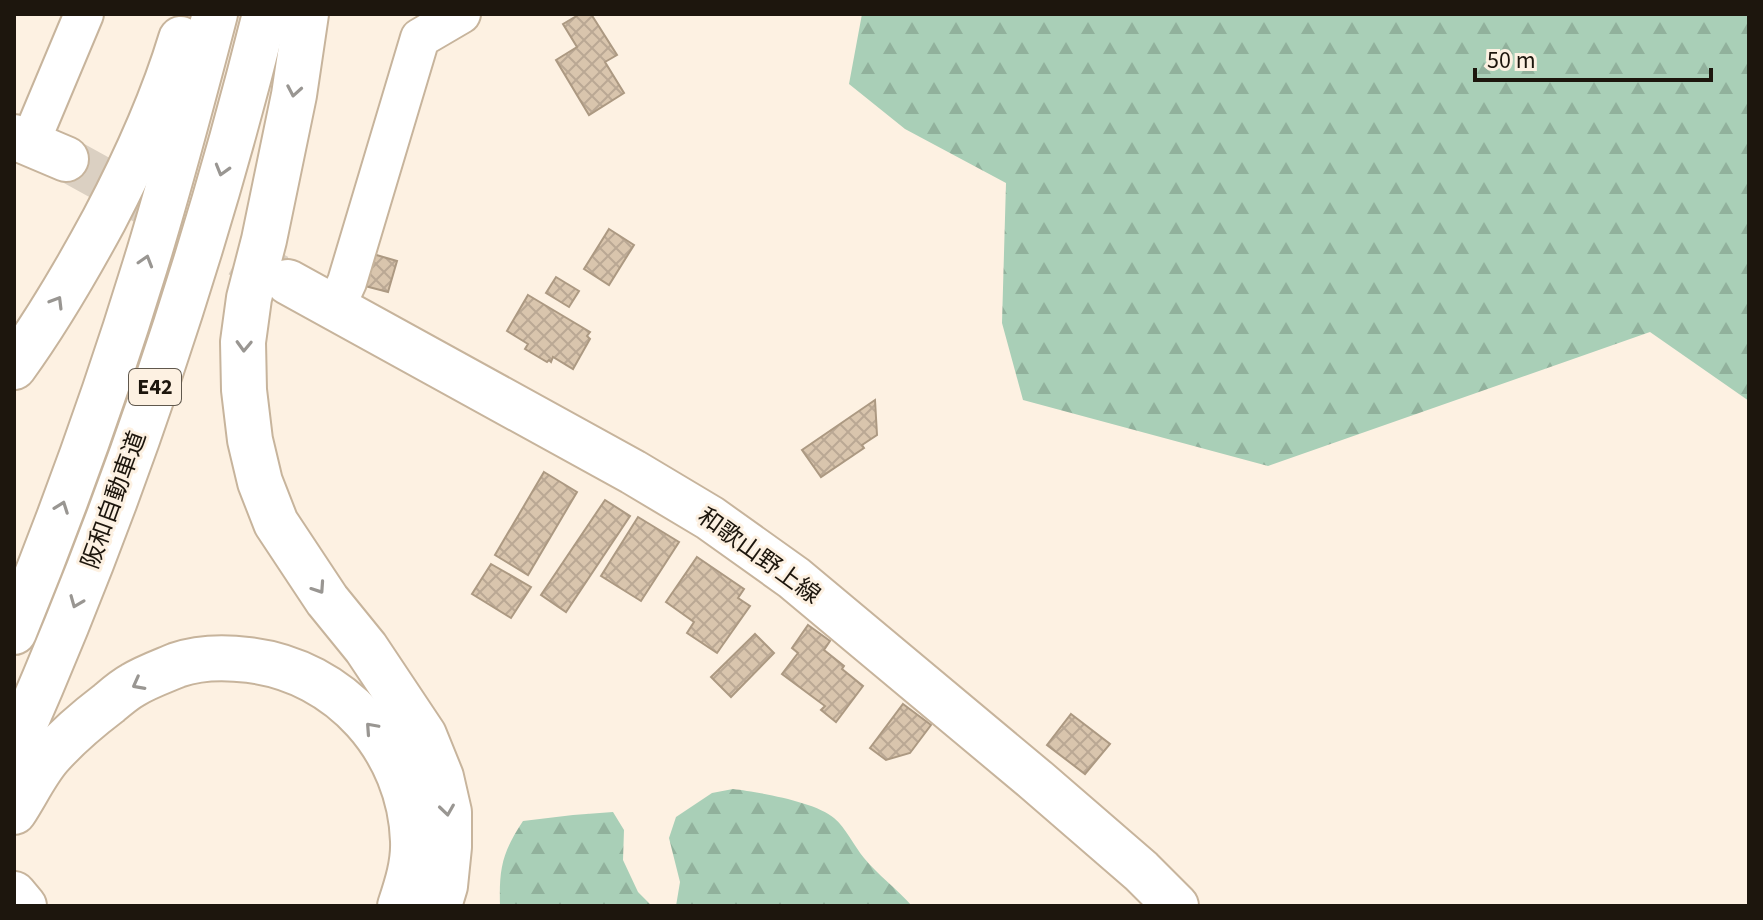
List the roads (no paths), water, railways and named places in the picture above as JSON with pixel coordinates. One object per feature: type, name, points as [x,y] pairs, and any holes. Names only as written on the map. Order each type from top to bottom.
[{"type":"main road","points":[[14,367],[61,296],[137,157],[169,79],[188,14]]},
{"type":"main road","name":"阪和自動車道","points":[[14,632],[81,458],[145,266],[215,14]]},
{"type":"main road","name":"阪和自動車道","points":[[14,749],[82,586],[160,372],[222,173],[265,14]]},
{"type":"main road","points":[[306,14],[294,95],[249,298],[243,354],[250,440],[260,482],[276,523],[424,735],[441,777],[449,812],[445,886],[439,906]]},
{"type":"main road","name":"和歌山野上線","points":[[288,282],[633,472],[710,518],[794,578],[1037,781],[1141,871],[1176,906]]},
{"type":"main road","points":[[14,812],[49,757],[89,719],[132,685],[180,664],[221,657],[271,663],[314,679],[349,703],[382,741],[402,783],[410,812],[413,844],[408,880],[400,906]]},
{"type":"street","points":[[37,147],[84,14]]},
{"type":"street","points":[[335,308],[347,282],[420,38],[461,14]]},
{"type":"tunnel","points":[[66,159],[288,282]]}]
